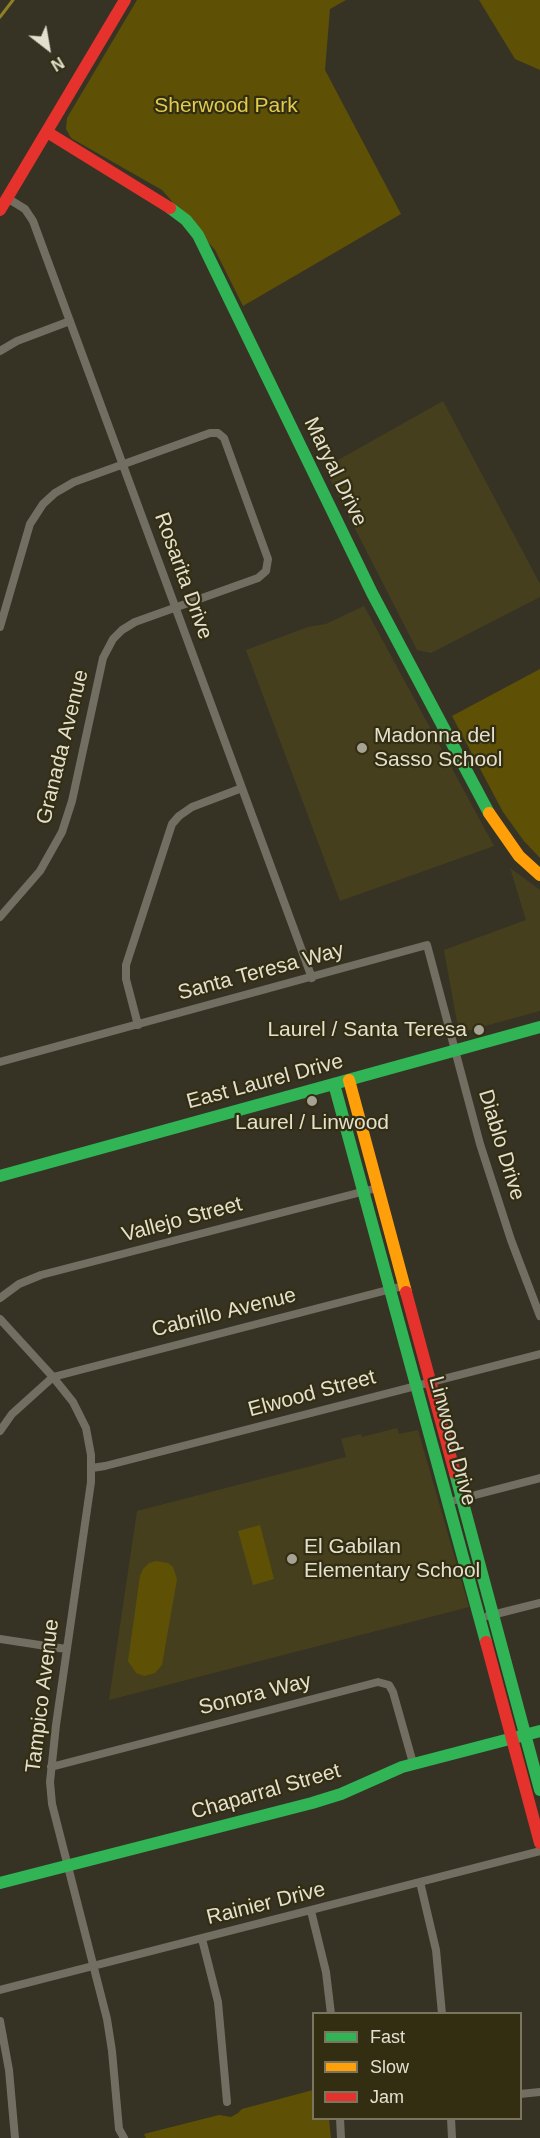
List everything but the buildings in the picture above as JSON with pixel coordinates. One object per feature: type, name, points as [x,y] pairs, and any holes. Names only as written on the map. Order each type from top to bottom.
[{"type":"street","points":[[0,210],[125,0]]},
{"type":"street","name":"Maryal Drive","points":[[47,132],[170,208],[186,220],[195,231],[372,594],[492,818],[515,852],[540,875]]},
{"type":"street","name":"Rosarita Drive","points":[[8,198],[25,209],[31,217],[312,978]]},
{"type":"street","points":[[0,351],[17,340],[70,321]]},
{"type":"street","name":"Granada Avenue","points":[[0,917],[40,871],[62,832],[72,801],[102,665],[108,648],[117,634],[130,624],[264,574],[269,562],[225,442],[218,433],[210,432],[123,465]]},
{"type":"street","points":[[0,627],[26,535],[38,511],[49,498],[67,485],[123,465]]},
{"type":"street","points":[[138,1025],[126,979],[126,965],[170,828],[188,809],[242,788]]},
{"type":"street","name":"Santa Teresa Way","points":[[0,1062],[427,945],[455,1051]]},
{"type":"street","name":"East Laurel Drive","points":[[0,1176],[540,1027]]},
{"type":"street","name":"Diablo Drive","points":[[455,1051],[480,1144],[511,1240],[540,1316]]},
{"type":"street","name":"Linwood Drive","points":[[349,1080],[377,1188],[416,1386],[540,1843]]},
{"type":"street","name":"Linwood Drive","points":[[334,1084],[364,1191],[430,1382],[540,1790]]},
{"type":"street","name":"Vallejo Street","points":[[0,1298],[19,1284],[41,1275],[377,1188]]},
{"type":"street","name":"Cabrillo Avenue","points":[[53,1377],[397,1287]]},
{"type":"street","name":"Tampico Avenue","points":[[0,1319],[73,1402],[84,1423],[90,1448],[93,1468],[51,1767],[52,1804],[110,2035],[119,2129],[124,2138]]},
{"type":"street","name":"Elwood Street","points":[[93,1468],[540,1354]]},
{"type":"street","points":[[0,1431],[12,1414],[53,1377]]},
{"type":"street","points":[[448,1502],[540,1478]]},
{"type":"street","points":[[480,1618],[540,1603]]},
{"type":"street","points":[[0,1639],[66,1649]]},
{"type":"street","name":"Sonora Way","points":[[51,1767],[378,1682],[389,1685],[393,1692],[413,1763]]},
{"type":"street","name":"Chaparral Street","points":[[0,1883],[332,1797],[413,1763],[540,1731]]},
{"type":"street","name":"Rainier Drive","points":[[0,1990],[540,1851]]},
{"type":"street","points":[[420,1882],[436,1950],[442,2012]]},
{"type":"street","points":[[311,1911],[326,1972],[331,2012]]},
{"type":"street","points":[[202,1939],[219,2013],[227,2102]]},
{"type":"street","points":[[0,2021],[9,2070],[15,2138]]},
{"type":"street","points":[[522,2094],[540,2092]]},
{"type":"street","points":[[340,2120],[341,2138]]},
{"type":"street","points":[[451,2120],[452,2138]]},
{"type":"shaded area","points":[[443,401],[540,584],[540,597],[431,653],[417,650],[324,468]]},
{"type":"shaded area","name":"Madonna del Sasso School","points":[[364,606],[494,846],[340,901],[246,650],[308,627],[326,624]]},
{"type":"shaded area","points":[[510,868],[540,890],[540,1011],[459,1033],[444,950],[526,920]]},
{"type":"shaded area","name":"El Gabilan Elementary School","points":[[397,1428],[399,1434],[418,1430],[469,1607],[109,1700],[137,1511],[346,1457],[341,1439],[361,1434],[362,1437]]},
{"type":"green space","name":"Sherwood Park","points":[[137,0],[346,0],[330,9],[325,70],[401,214],[243,306],[215,250],[162,190],[71,138],[66,129],[67,118]]},
{"type":"green space","points":[[479,0],[540,0],[540,70],[515,59]]},
{"type":"green space","points":[[540,669],[540,858],[524,841],[503,812],[452,716]]},
{"type":"green space","points":[[260,1525],[274,1579],[253,1585],[238,1531]]},
{"type":"green space","points":[[156,1561],[168,1563],[173,1567],[177,1579],[162,1665],[155,1673],[144,1676],[136,1673],[128,1661],[140,1576],[149,1563]]},
{"type":"green space","points":[[312,2090],[312,2120],[329,2120],[331,2138],[146,2138],[144,2134],[219,2115],[231,2117],[242,2109]]},
{"type":"waterway","points":[[0,17],[13,0]]},
{"type":"traffic: fast","points":[[170,208],[186,220],[198,235],[372,593],[489,813]]},
{"type":"traffic: fast","points":[[0,1176],[540,1027]]},
{"type":"traffic: fast","points":[[334,1084],[486,1642]]},
{"type":"traffic: fast","points":[[455,1473],[540,1790]]},
{"type":"traffic: fast","points":[[0,1883],[312,1803],[341,1794],[402,1767],[540,1731]]},
{"type":"traffic: slow","points":[[489,813],[519,856],[540,875]]},
{"type":"traffic: slow","points":[[349,1080],[406,1292]]},
{"type":"traffic: jam","points":[[0,210],[125,0]]},
{"type":"traffic: jam","points":[[47,132],[170,208]]},
{"type":"traffic: jam","points":[[406,1292],[455,1473]]},
{"type":"traffic: jam","points":[[486,1642],[540,1843]]},
{"type":"place","name":"Madonna del Sasso School","points":[[362,748]]},
{"type":"place","name":"Laurel / Santa Teresa","points":[[479,1030]]},
{"type":"place","name":"Laurel / Linwood","points":[[312,1101]]},
{"type":"place","name":"El Gabilan Elementary School","points":[[292,1559]]}]
